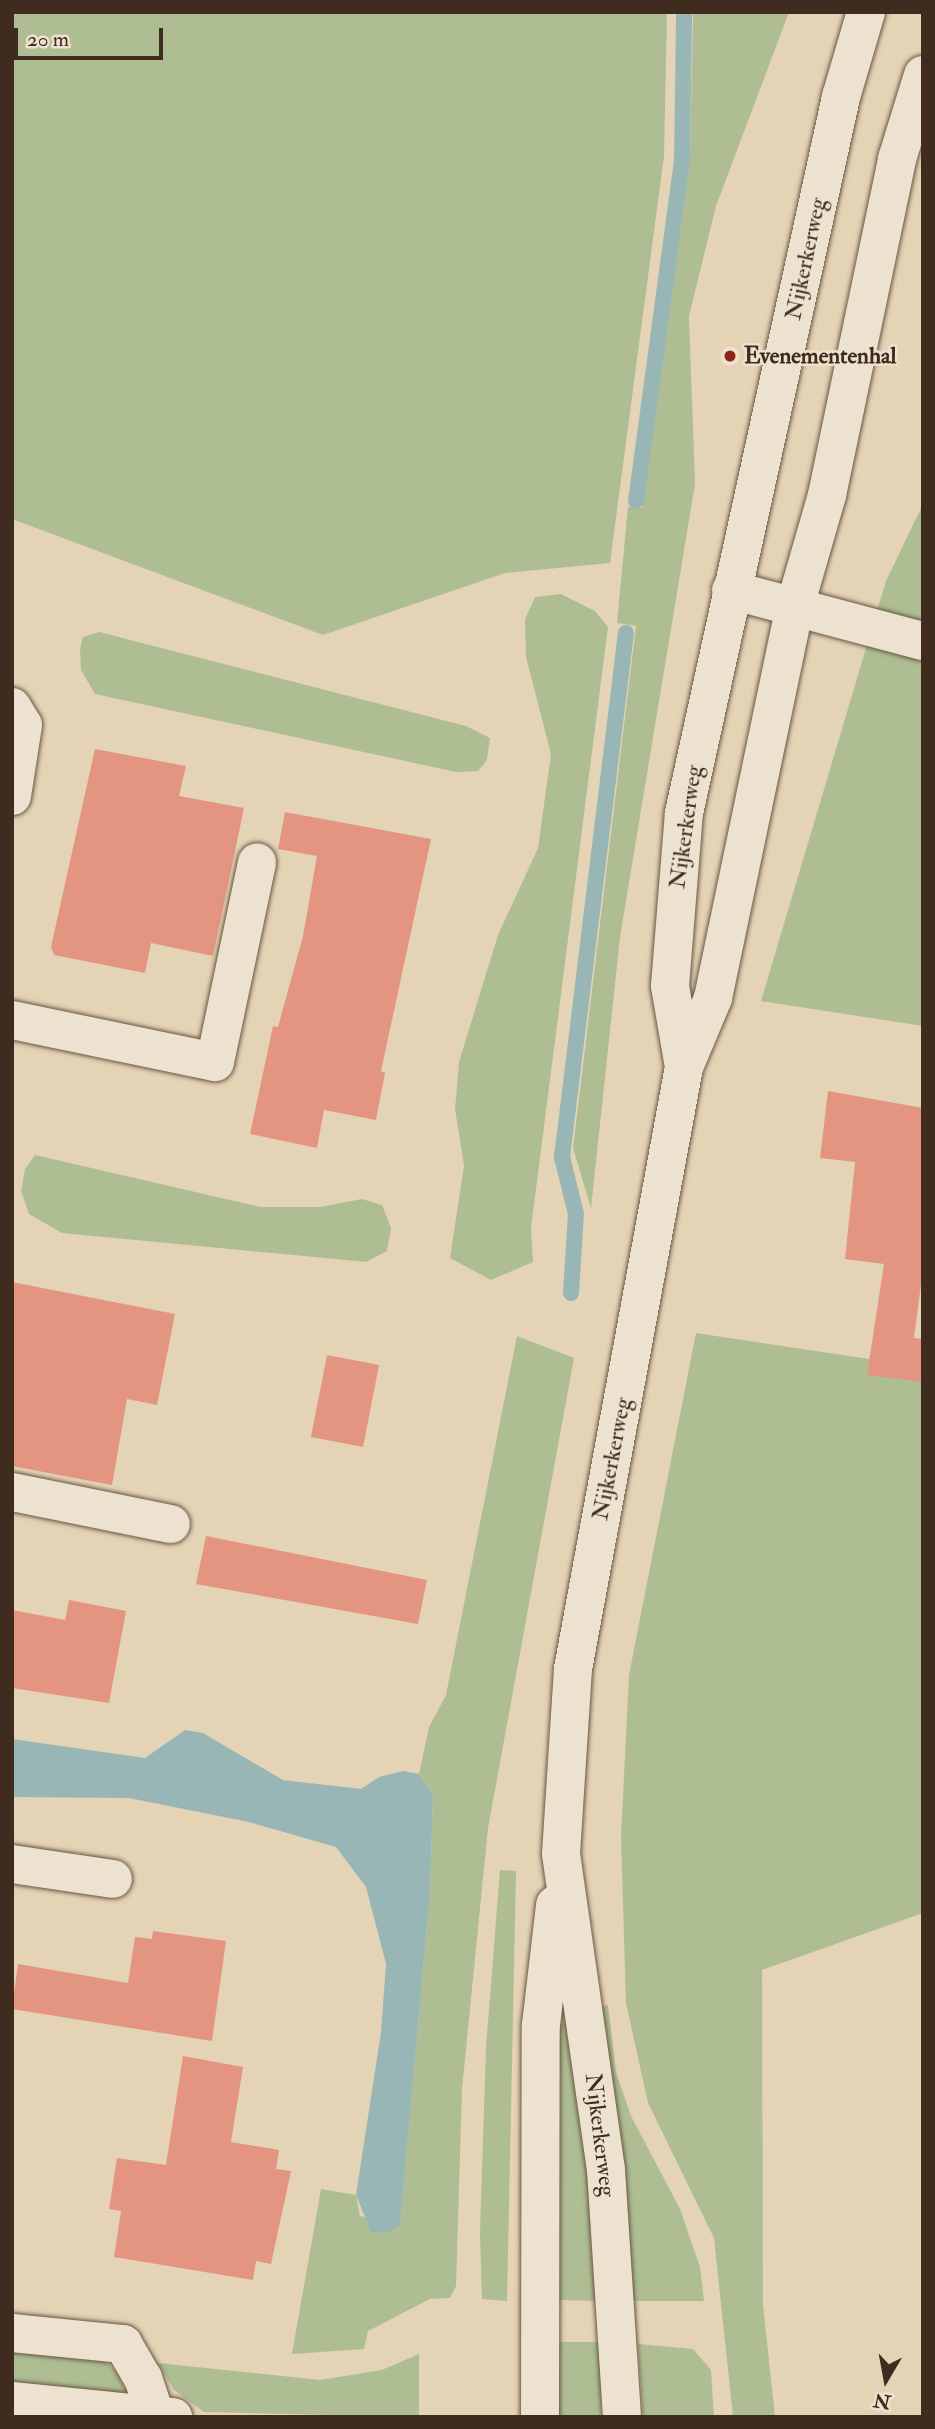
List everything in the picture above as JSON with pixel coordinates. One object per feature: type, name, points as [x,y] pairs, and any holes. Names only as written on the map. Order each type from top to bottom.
[{"type":"street","name":"Nijkerkerweg","points":[[684,1067],[670,986],[684,813],[841,97],[866,12]]},
{"type":"street","name":"Nijkerkerweg","points":[[540,2417],[541,2025],[561,1854],[573,1669],[684,1067],[713,998],[795,606],[827,495],[897,159],[923,75]]},
{"type":"street","points":[[731,590],[923,641]]},
{"type":"street","points":[[12,707],[23,725],[12,796]]},
{"type":"street","points":[[12,1020],[215,1062],[257,862]]},
{"type":"street","points":[[12,1492],[171,1524]]},
{"type":"street","name":"Nijkerkerweg","points":[[561,1854],[606,2170],[622,2417]]},
{"type":"street","points":[[12,1864],[113,1879]]},
{"type":"street","points":[[12,2333],[123,2344],[162,2416]]},
{"type":"street","points":[[12,2401],[162,2416]]},
{"type":"green space","points":[[12,12],[667,12],[664,156],[610,563],[505,573],[323,635],[12,519]]},
{"type":"green space","points":[[693,12],[789,12],[716,206],[689,316],[695,484],[620,937],[591,1208],[573,1148],[636,626],[617,623],[628,507],[642,508],[690,161]]},
{"type":"green space","points":[[923,504],[923,1026],[761,1001],[886,581]]},
{"type":"green space","points":[[561,594],[595,611],[608,627],[531,1228],[533,1262],[491,1280],[450,1258],[464,1166],[455,1109],[459,1062],[498,935],[538,848],[551,754],[526,657],[525,619],[535,597]]},
{"type":"green space","points":[[99,632],[466,726],[490,738],[487,760],[478,771],[456,772],[95,694],[81,670],[80,649],[83,637]]},
{"type":"green space","points":[[35,1155],[260,1207],[320,1207],[362,1199],[382,1205],[391,1228],[387,1251],[366,1262],[62,1233],[29,1214],[21,1191],[25,1169]]},
{"type":"green space","points":[[696,1333],[923,1367],[923,1913],[762,1970],[763,2305],[775,2417],[733,2417],[714,2238],[648,2103],[626,2003],[621,1838],[629,1675]]},
{"type":"green space","points":[[517,1336],[574,1358],[488,1828],[462,2089],[456,2286],[450,2298],[430,2299],[368,2331],[364,2349],[292,2354],[321,2189],[356,2195],[360,2216],[400,2225],[430,1894],[433,1794],[419,1774],[429,1727],[446,1695]]},
{"type":"green space","points":[[500,1870],[516,1871],[507,2301],[482,2299],[480,2233],[486,2048]]},
{"type":"green space","points":[[608,2005],[616,2072],[631,2116],[680,2209],[700,2267],[704,2301],[634,2301],[596,2009]]},
{"type":"green space","points":[[566,2023],[606,2301],[554,2300],[558,2025]]},
{"type":"green space","points":[[553,2342],[607,2342],[600,2417],[555,2417]]},
{"type":"green space","points":[[638,2344],[693,2349],[711,2370],[714,2417],[643,2417]]},
{"type":"green space","points":[[12,2349],[101,2358],[118,2373],[126,2394],[12,2389]]},
{"type":"green space","points":[[419,2354],[419,2417],[204,2412],[174,2390],[158,2363],[320,2380],[382,2370]]},
{"type":"water","points":[[185,1730],[203,1733],[283,1780],[361,1789],[379,1777],[403,1771],[419,1774],[433,1794],[430,1894],[400,2225],[388,2232],[371,2232],[356,2195],[381,2032],[386,1964],[366,1887],[336,1847],[249,1822],[129,1798],[12,1797],[12,1739],[145,1758]]},
{"type":"building","points":[[95,749],[186,766],[179,796],[244,808],[213,956],[151,943],[145,973],[54,955],[51,947]]},
{"type":"building","points":[[285,812],[431,839],[381,1071],[385,1073],[376,1120],[324,1110],[317,1148],[250,1134],[273,1026],[278,1027],[303,936],[317,856],[278,849]]},
{"type":"building","points":[[828,1091],[923,1108],[923,1269],[914,1338],[923,1339],[923,1382],[867,1375],[884,1264],[845,1259],[855,1162],[820,1158]]},
{"type":"building","points":[[12,1282],[175,1314],[157,1405],[127,1399],[112,1485],[12,1466]]},
{"type":"building","points":[[327,1355],[379,1365],[363,1447],[311,1437]]},
{"type":"building","points":[[206,1536],[427,1580],[418,1624],[196,1584]]},
{"type":"building","points":[[69,1600],[126,1611],[109,1703],[12,1688],[12,1610],[65,1620]]},
{"type":"building","points":[[153,1931],[226,1941],[212,2041],[12,2009],[18,1964],[128,1983],[135,1937],[152,1939]]},
{"type":"building","points":[[183,2056],[243,2067],[231,2142],[279,2150],[276,2169],[291,2171],[271,2264],[256,2261],[253,2280],[114,2257],[121,2211],[109,2209],[117,2158],[166,2165]]},
{"type":"waterway","points":[[636,501],[682,162],[684,12]]},
{"type":"waterway","points":[[571,1293],[576,1214],[562,1157],[626,633]]},
{"type":"place","name":"Evenementenhal","points":[[730,356]]}]
